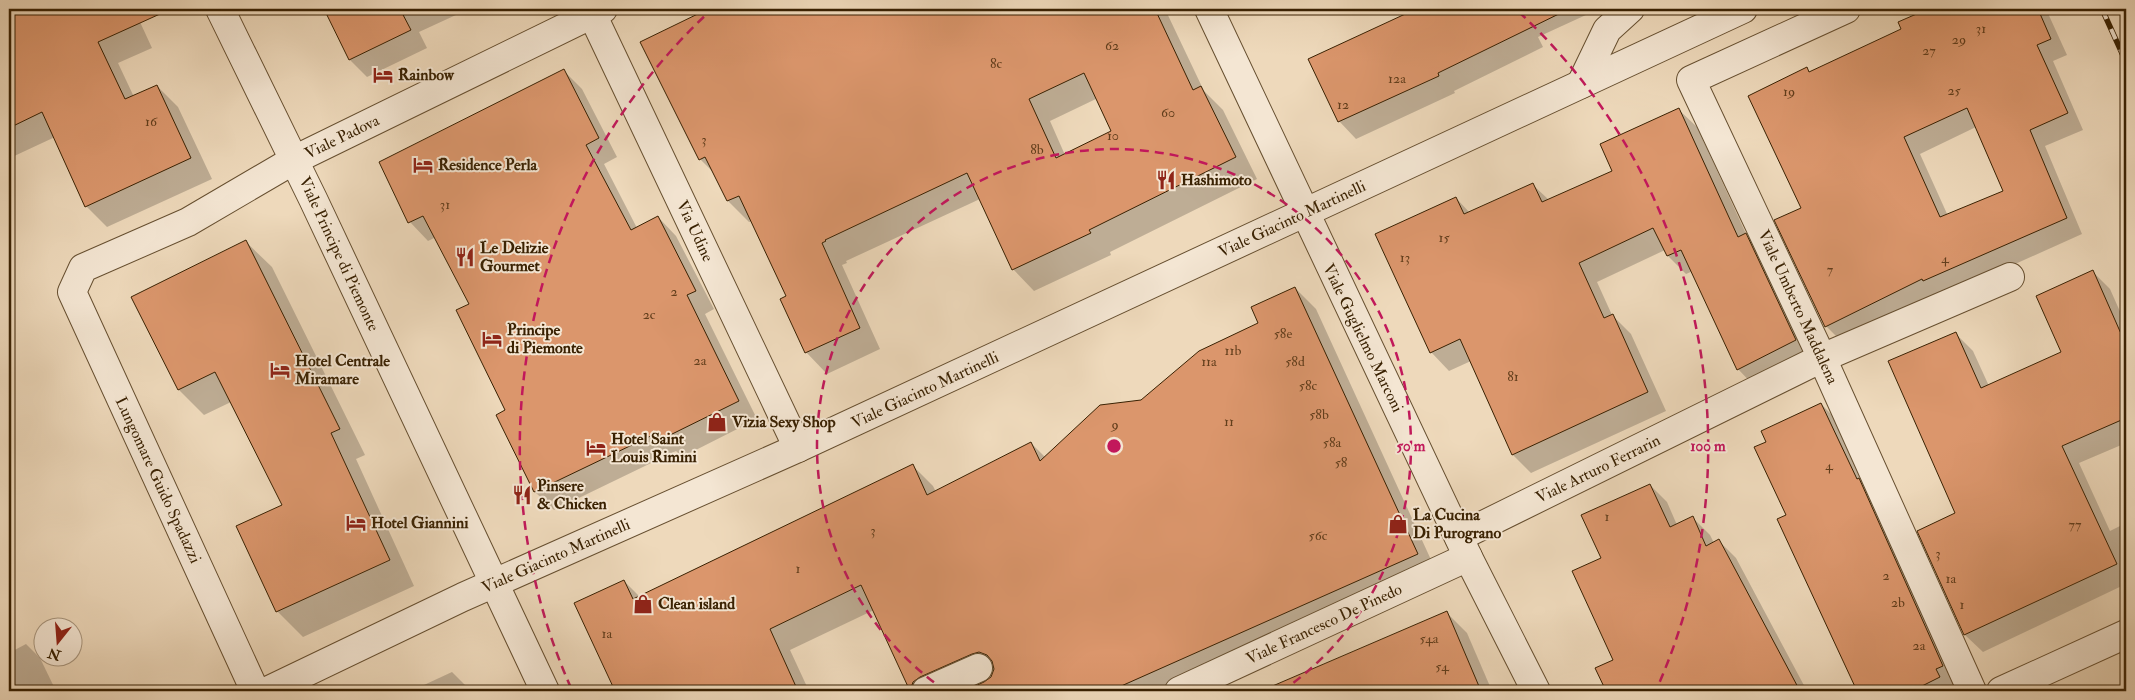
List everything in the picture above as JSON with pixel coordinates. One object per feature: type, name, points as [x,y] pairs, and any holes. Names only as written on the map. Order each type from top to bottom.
[{"type":"street","name":"Viale Principe di Piemonte","points":[[220,9],[294,160],[545,691]]},
{"type":"street","name":"Viale Guglielmo Marconi","points":[[1209,9],[1464,547],[1536,691]]},
{"type":"street","points":[[1581,84],[1607,30],[1630,9]]},
{"type":"street","name":"Viale Giacinto Martinelli","points":[[267,691],[463,597],[798,448],[1742,9]]},
{"type":"street","name":"Viale Umberto Maddalena","points":[[1846,9],[1691,80],[1822,358],[1972,691]]},
{"type":"street","name":"Viale Padova","points":[[83,268],[188,222],[294,160],[597,11]]},
{"type":"street","name":"Via Udine","points":[[597,11],[798,448]]},
{"type":"street","name":"Lungomare Guido Spadazzi","points":[[83,268],[72,292],[255,691]]},
{"type":"street","name":"Viale Arturo Ferrarin","points":[[1464,547],[1822,358],[2010,277]]},
{"type":"street","name":"Viale Francesco De Pinedo","points":[[1179,691],[1464,547]]},
{"type":"street","points":[[2002,691],[2126,634]]},
{"type":"street","points":[[926,691],[978,668]]},
{"type":"building","points":[[9,9],[171,9],[98,42],[125,99],[157,85],[191,158],[85,207],[42,112],[9,128]]},
{"type":"building","points":[[324,9],[400,9],[411,30],[349,60]]},
{"type":"building","points":[[708,9],[1155,9],[1193,90],[1201,86],[1236,157],[1089,230],[1091,233],[1012,270],[967,173],[822,243],[860,328],[805,353],[780,299],[786,296],[739,196],[727,201],[705,157],[699,160],[640,42]],"holes":[[[1084,73],[1111,131],[1056,158],[1029,99]]]},
{"type":"building","points":[[1416,9],[1569,9],[1438,73],[1439,76],[1338,122],[1308,59]]},
{"type":"building","points":[[1928,9],[2038,9],[2051,39],[2037,45],[2068,113],[2030,130],[2067,218],[1923,281],[1922,279],[1825,327],[1774,220],[1801,208],[1748,96],[1807,67],[1809,72],[1901,29],[1898,22]],"holes":[[[1967,108],[2003,191],[1940,217],[1904,137]]]},
{"type":"building","points":[[564,69],[599,138],[586,145],[631,230],[658,216],[696,291],[687,295],[739,401],[662,439],[659,432],[534,492],[496,415],[505,410],[456,310],[469,304],[423,216],[408,223],[379,162]]},
{"type":"building","points":[[1679,108],[1738,237],[1746,233],[1796,340],[1737,370],[1681,250],[1667,256],[1653,228],[1579,263],[1604,318],[1613,314],[1648,392],[1512,455],[1460,339],[1430,353],[1375,234],[1456,197],[1464,214],[1533,183],[1542,202],[1612,171],[1600,144]]},
{"type":"building","points":[[246,240],[340,429],[331,433],[390,560],[276,612],[236,526],[282,505],[215,372],[178,390],[131,297]]},
{"type":"building","points":[[2093,270],[2126,345],[2126,418],[2062,446],[2117,564],[1964,635],[1917,531],[1955,513],[1888,361],[1956,332],[1981,388],[2061,352],[2036,296]]},
{"type":"building","points":[[1295,287],[1418,554],[1110,691],[964,691],[991,677],[994,669],[992,661],[987,655],[979,652],[920,677],[913,682],[910,691],[861,585],[770,629],[798,691],[615,691],[574,603],[624,580],[633,599],[913,464],[927,495],[1031,442],[1040,461],[1100,405],[1141,400],[1199,351],[1258,323],[1251,307]]},
{"type":"building","points":[[1821,403],[1857,479],[1859,478],[1943,666],[1936,669],[1940,677],[1912,691],[1857,691],[1777,519],[1786,515],[1754,447],[1766,442],[1761,431]]},
{"type":"building","points":[[1650,484],[1670,527],[1693,516],[1706,546],[1719,539],[1800,691],[1606,691],[1595,668],[1613,660],[1572,571],[1601,558],[1581,515]]},
{"type":"building","points":[[1447,611],[1481,691],[1261,691]]},
{"type":"railway","points":[[2102,9],[2126,62]]},
{"type":"railway","points":[[2124,9],[2126,14]]},
{"type":"place","name":"Rainbow","points":[[383,75]]},
{"type":"place","name":"Residence Perla","points":[[423,165]]},
{"type":"place","name":"Hashimoto","points":[[1166,180]]},
{"type":"place","name":"Le Delizie Gourmet","points":[[465,257]]},
{"type":"place","name":"Principe di Piemonte","points":[[492,339]]},
{"type":"place","name":"Hotel Centrale Miramare","points":[[280,370]]},
{"type":"place","name":"Vizia Sexy Shop","points":[[717,422]]},
{"type":"place","name":"Hotel Saint Louis Rimini","points":[[596,448]]},
{"type":"place","name":"Pinsere & Chicken","points":[[522,495]]},
{"type":"place","name":"Hotel Giannini","points":[[356,523]]},
{"type":"place","name":"La Cucina Di Purograno","points":[[1398,524]]},
{"type":"place","name":"Clean island","points":[[643,604]]}]
